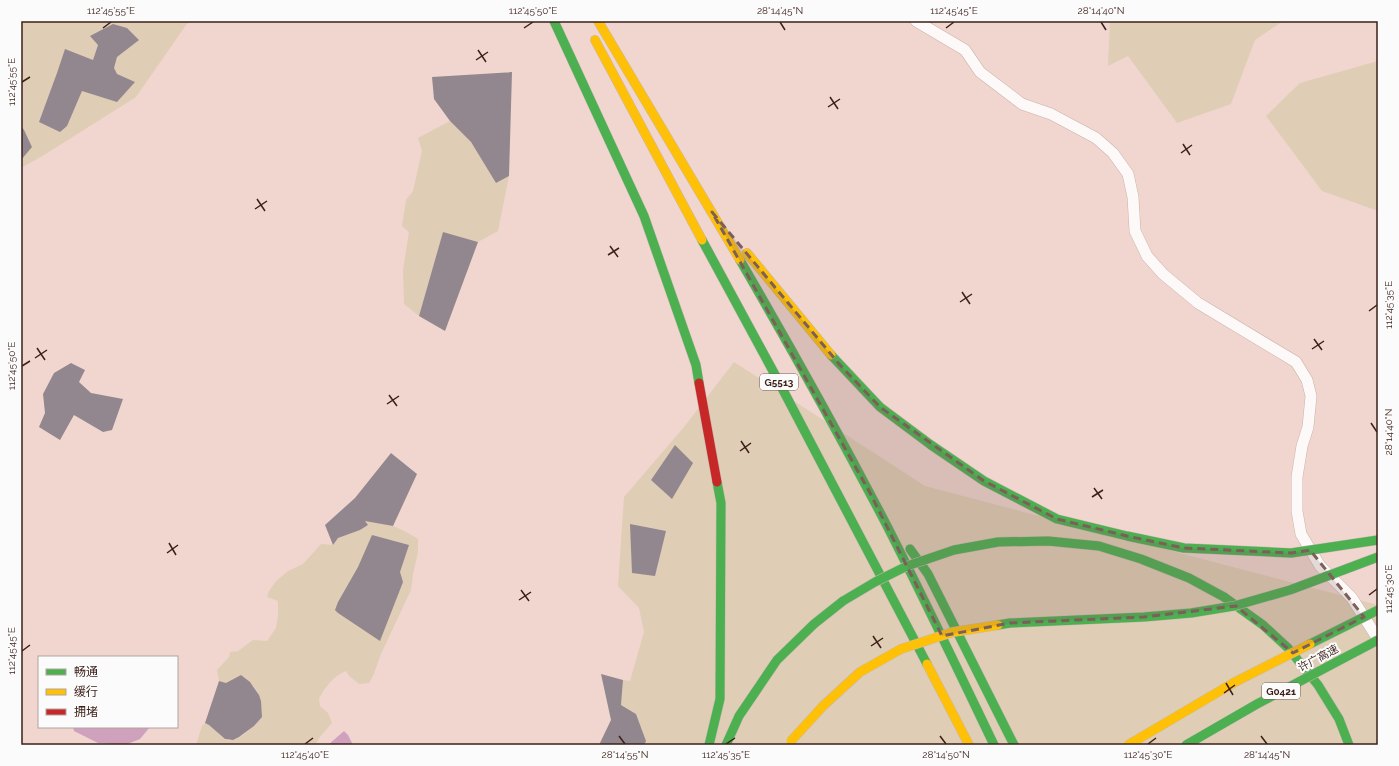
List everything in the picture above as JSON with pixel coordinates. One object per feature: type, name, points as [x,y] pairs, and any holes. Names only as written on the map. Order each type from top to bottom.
[{"type":"highway","points":[[554,21],[644,216],[696,365],[721,503],[720,698],[709,745]]},
{"type":"highway","name":"G5513","points":[[598,21],[780,329],[874,501],[932,614],[994,745]]},
{"type":"highway","name":"G5513","points":[[592,35],[769,364],[967,742]]},
{"type":"highway","points":[[712,212],[840,365],[880,407],[931,445],[984,481],[1057,519],[1126,536],[1184,548],[1291,553],[1378,540]]},
{"type":"highway","points":[[874,501],[928,574],[1014,745]]},
{"type":"highway","points":[[726,745],[739,716],[777,660],[814,624],[843,601],[875,582],[907,566],[954,550],[998,542],[1048,541],[1099,546],[1188,578],[1224,598],[1263,625],[1288,648],[1318,685],[1338,719],[1349,745]]},
{"type":"highway","points":[[790,743],[823,706],[860,672],[901,649],[952,632],[1010,623],[1144,618],[1191,614],[1234,606],[1290,590],[1378,557]]},
{"type":"highway","name":"G0421","points":[[1128,745],[1235,682],[1378,610]]},
{"type":"highway","name":"许广高速","points":[[1186,745],[1257,704],[1378,639]]},
{"type":"street","points":[[916,21],[965,50],[980,72],[1022,104],[1051,114],[1096,138],[1113,153],[1128,174],[1133,197],[1135,231],[1147,256],[1163,274],[1198,303],[1296,362],[1307,380],[1311,396],[1308,427],[1302,446],[1297,476],[1297,511],[1301,534],[1320,566],[1352,598],[1378,639]]},
{"type":"highlighted area","points":[[712,212],[840,365],[880,407],[984,481],[1057,519],[1127,536],[1184,548],[1291,553],[1310,550],[1364,617],[1293,653],[1236,606],[1144,617],[1010,623],[942,636],[869,491]]},
{"type":"shaded area","points":[[21,21],[191,21],[186,25],[136,97],[21,168]]},
{"type":"shaded area","points":[[1110,21],[1283,21],[1255,40],[1231,104],[1177,123],[1128,56],[1108,66]]},
{"type":"shaded area","points":[[1378,61],[1378,211],[1322,191],[1266,116],[1300,83]]},
{"type":"shaded area","points":[[450,121],[471,142],[496,183],[509,176],[498,231],[478,242],[443,232],[419,316],[404,304],[403,270],[409,232],[402,226],[406,200],[413,191],[422,151],[418,138]]},
{"type":"shaded area","points":[[734,362],[925,486],[1378,605],[1378,745],[644,745],[645,739],[636,714],[621,705],[623,680],[630,681],[644,632],[639,608],[618,586],[624,497],[684,427]]},
{"type":"shaded area","points":[[365,521],[379,522],[393,526],[418,539],[418,552],[411,590],[369,683],[359,684],[349,676],[346,671],[330,682],[319,698],[320,706],[328,713],[332,723],[315,745],[196,745],[202,726],[205,723],[213,727],[223,738],[233,740],[244,734],[262,717],[261,703],[255,688],[241,675],[226,683],[219,681],[217,670],[229,657],[230,652],[238,651],[253,640],[267,641],[276,628],[278,601],[267,597],[276,581],[288,571],[303,564],[321,544],[333,545],[333,542],[338,538],[360,530],[368,525]]},
{"type":"shaded area","points":[[73,728],[149,728],[140,739],[125,745],[98,743],[74,731]]},
{"type":"shaded area","points":[[344,731],[348,735],[353,745],[328,745]]},
{"type":"building","points":[[113,24],[127,28],[139,40],[117,57],[114,68],[117,74],[135,82],[117,102],[82,91],[67,126],[60,132],[39,122],[65,49],[93,60],[98,45],[90,36]]},
{"type":"building","points":[[512,72],[509,176],[496,183],[471,142],[450,121],[434,99],[432,77]]},
{"type":"building","points":[[21,126],[32,147],[21,160]]},
{"type":"building","points":[[443,232],[478,242],[445,331],[419,316]]},
{"type":"building","points":[[71,363],[85,370],[79,382],[91,393],[123,399],[112,430],[103,432],[74,415],[60,440],[39,427],[45,413],[43,394],[54,373]]},
{"type":"building","points":[[675,445],[693,463],[672,499],[651,480]]},
{"type":"building","points":[[391,453],[417,474],[393,526],[365,521],[368,525],[360,530],[338,538],[333,545],[325,525],[355,498]]},
{"type":"building","points":[[630,524],[666,531],[655,576],[632,573]]},
{"type":"building","points":[[372,535],[409,545],[400,572],[403,582],[380,641],[335,610],[358,567]]},
{"type":"building","points":[[601,674],[623,680],[621,705],[636,714],[646,741],[644,745],[599,745],[611,720]]},
{"type":"building","points":[[241,675],[250,682],[259,695],[262,717],[254,726],[239,737],[233,740],[225,739],[205,723],[219,681],[226,683]]},
{"type":"traffic: fast","points":[[554,21],[644,216],[696,365],[699,383]]},
{"type":"traffic: fast","points":[[702,240],[773,371],[927,664]]},
{"type":"traffic: fast","points":[[740,260],[814,390],[885,522],[927,605],[994,745]]},
{"type":"traffic: fast","points":[[831,355],[880,407],[931,445]]},
{"type":"traffic: fast","points":[[931,445],[984,481],[1057,519],[1127,536],[1184,548],[1291,553],[1378,540]]},
{"type":"traffic: fast","points":[[709,745],[720,699],[721,503],[717,482]]},
{"type":"traffic: fast","points":[[843,601],[875,582],[907,566],[954,550],[998,542],[1048,541],[1099,546],[1141,559],[1189,578],[1224,597]]},
{"type":"traffic: fast","points":[[910,549],[928,574],[1014,745]]},
{"type":"traffic: fast","points":[[998,625],[1010,623],[1144,617],[1191,613],[1234,606],[1290,590],[1378,557]]},
{"type":"traffic: fast","points":[[1224,597],[1263,625],[1288,648],[1318,685],[1339,719],[1349,745]]},
{"type":"traffic: fast","points":[[726,745],[739,716],[777,660],[814,624],[843,601]]},
{"type":"traffic: fast","points":[[1310,644],[1378,610]]},
{"type":"traffic: fast","points":[[1186,745],[1257,704],[1378,640]]},
{"type":"traffic: slow","points":[[598,21],[740,260]]},
{"type":"traffic: slow","points":[[595,40],[702,240]]},
{"type":"traffic: slow","points":[[747,253],[831,355]]},
{"type":"traffic: slow","points":[[791,741],[823,706],[860,672],[901,649],[953,632],[998,625]]},
{"type":"traffic: slow","points":[[1128,745],[1235,682],[1310,644]]},
{"type":"traffic: slow","points":[[927,664],[969,745]]},
{"type":"traffic: jam","points":[[699,383],[717,482]]}]
